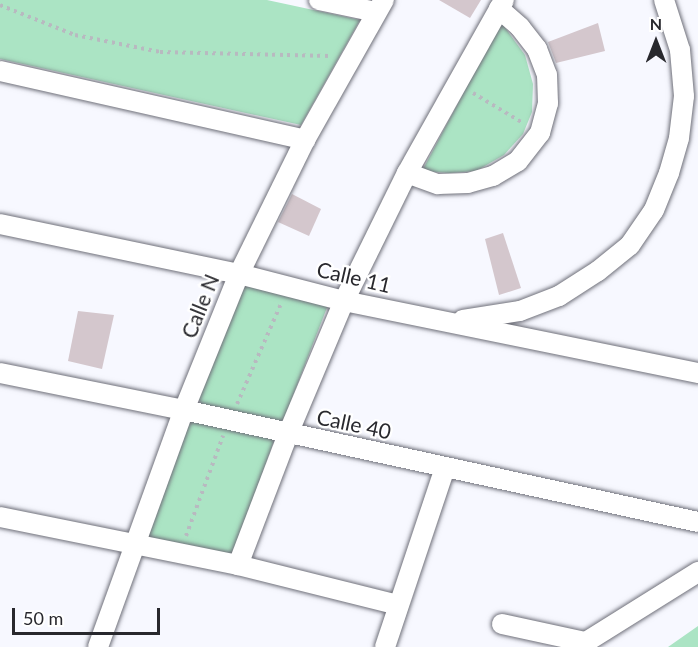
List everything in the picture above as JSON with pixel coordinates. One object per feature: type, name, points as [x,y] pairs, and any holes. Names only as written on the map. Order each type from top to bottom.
[{"type":"street","points":[[319,0],[380,6]]},
{"type":"street","points":[[446,321],[520,311],[559,296],[598,271],[630,245],[648,219],[669,173],[679,138],[684,96],[680,50],[664,0]]},
{"type":"street","points":[[238,565],[288,434],[344,301],[407,173],[502,4],[537,49],[547,75],[548,103],[540,133],[518,161],[492,176],[468,183],[438,184],[407,173]]},
{"type":"street","name":"Calle N","points":[[98,647],[184,410],[239,274],[305,140],[380,6]]},
{"type":"street","points":[[0,71],[305,140]]},
{"type":"street","name":"Calle 11","points":[[0,224],[239,274],[344,301],[698,373]]},
{"type":"street","name":"Calle 40","points":[[0,373],[184,410],[698,522]]},
{"type":"street","points":[[385,647],[445,468]]},
{"type":"street","points":[[0,517],[238,565],[398,605]]},
{"type":"street","points":[[502,624],[582,645],[698,572]]},
{"type":"path","points":[[0,5],[75,35],[160,52],[351,57]]},
{"type":"path","points":[[457,83],[540,133]]},
{"type":"green space","points":[[0,0],[267,0],[360,20],[301,125],[0,59]]},
{"type":"green space","points":[[501,22],[525,55],[533,84],[532,112],[523,134],[504,155],[476,171],[450,173],[422,171]]},
{"type":"green space","points":[[245,285],[328,305],[282,424],[202,405],[197,396]]},
{"type":"green space","points":[[188,420],[275,438],[232,558],[143,536]]},
{"type":"green space","points":[[698,626],[698,647],[668,647]]},
{"type":"building","points":[[439,0],[481,0],[470,18]]},
{"type":"building","points":[[598,23],[605,51],[556,63],[548,42]]},
{"type":"building","points":[[292,194],[321,209],[309,236],[278,222]]},
{"type":"building","points":[[503,233],[521,288],[499,295],[485,239]]},
{"type":"building","points":[[78,311],[114,315],[102,369],[68,361]]}]
